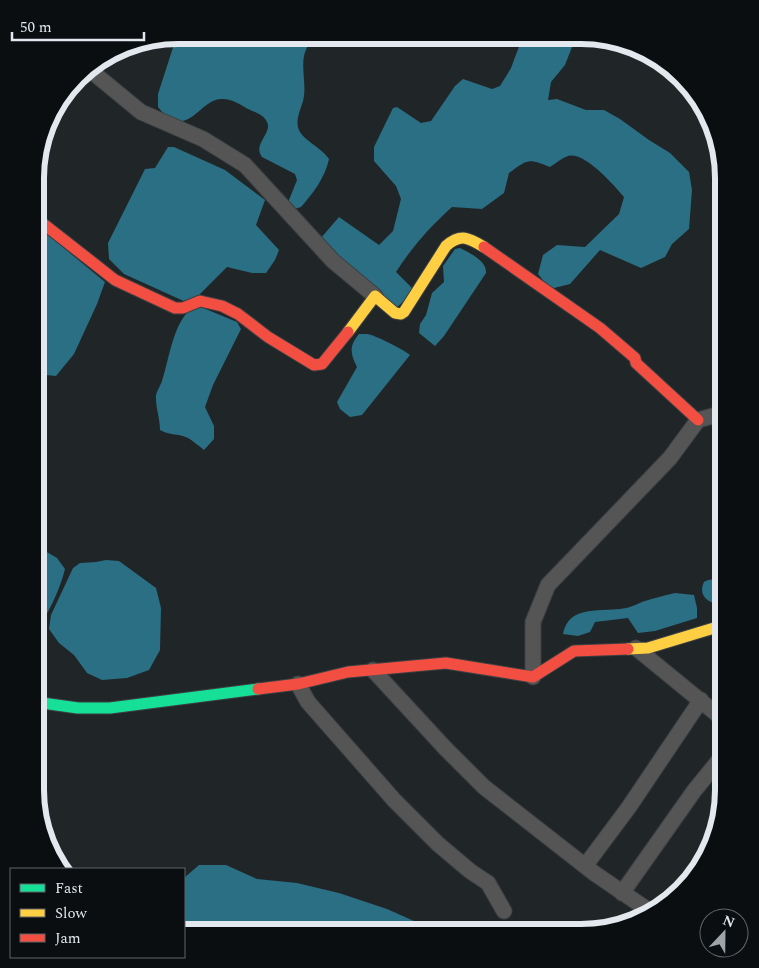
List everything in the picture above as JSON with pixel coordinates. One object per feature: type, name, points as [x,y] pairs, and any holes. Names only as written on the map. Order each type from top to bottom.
[{"type":"street","points":[[95,73],[141,112],[203,139],[246,165],[333,261],[397,314],[404,312],[446,246],[459,237],[468,238],[486,248],[600,328],[635,358],[636,363],[698,420]]},
{"type":"street","points":[[44,224],[115,280],[175,308],[182,309],[203,301],[216,303],[244,317],[267,336],[314,365],[322,364],[327,359],[375,296]]},
{"type":"street","points":[[533,677],[533,622],[548,585],[670,458],[698,420],[715,415]]},
{"type":"street","points":[[44,703],[78,708],[110,708],[298,684],[348,672],[446,664],[533,677],[574,651],[648,648],[715,628]]},
{"type":"street","points":[[636,648],[715,713]]},
{"type":"street","points":[[373,670],[484,787],[585,866],[645,908]]},
{"type":"street","points":[[298,684],[308,702],[394,800],[438,844],[470,871],[488,883],[504,910]]},
{"type":"street","points":[[585,866],[629,807],[701,700]]},
{"type":"street","points":[[622,893],[715,765]]},
{"type":"water","points":[[174,44],[310,44],[304,55],[304,96],[298,117],[298,126],[301,134],[329,159],[322,179],[301,207],[294,209],[289,206],[289,200],[297,180],[295,174],[262,157],[260,152],[259,148],[268,126],[262,116],[236,102],[223,99],[215,100],[185,120],[177,121],[168,117],[158,107],[158,94]]},
{"type":"water","points":[[520,44],[572,44],[565,65],[551,82],[548,100],[557,99],[586,110],[604,110],[670,153],[689,172],[692,190],[689,229],[672,244],[665,257],[641,268],[600,250],[570,284],[550,289],[538,274],[543,255],[557,245],[585,247],[619,214],[624,197],[598,170],[575,156],[561,159],[550,167],[528,161],[509,173],[504,193],[482,209],[452,207],[429,230],[408,254],[396,272],[415,291],[395,309],[320,239],[339,217],[379,245],[393,231],[401,199],[396,186],[374,161],[374,147],[393,108],[397,107],[421,123],[431,121],[455,86],[463,79],[492,89],[500,86],[511,68]]},
{"type":"water","points":[[168,147],[174,147],[225,170],[265,200],[256,225],[279,250],[266,273],[252,273],[227,267],[198,296],[188,303],[124,274],[109,259],[108,243],[145,169],[155,168]]},
{"type":"water","points":[[44,232],[105,282],[74,354],[56,376],[44,375]]},
{"type":"water","points":[[460,248],[481,261],[486,269],[486,273],[444,336],[435,346],[419,333],[420,324],[426,315],[432,293],[444,282],[443,266],[455,249]]},
{"type":"water","points":[[196,305],[237,322],[241,329],[213,385],[205,407],[214,426],[214,439],[204,450],[188,438],[160,430],[156,403],[156,394],[162,381],[177,329],[188,311]]},
{"type":"water","points":[[359,334],[376,337],[410,355],[362,415],[350,417],[340,409],[337,402],[357,367],[353,358],[352,346]]},
{"type":"water","points":[[44,550],[57,558],[65,569],[53,603],[44,618]]},
{"type":"water","points":[[106,560],[119,561],[156,588],[161,608],[160,650],[149,670],[127,678],[102,680],[87,673],[74,655],[59,643],[49,629],[51,615],[73,568],[80,563]]},
{"type":"water","points":[[715,579],[715,603],[706,599],[702,592],[704,582]]},
{"type":"water","points":[[675,593],[694,595],[697,618],[655,631],[638,633],[628,618],[595,622],[590,632],[578,636],[563,634],[566,624],[580,613],[631,607]]},
{"type":"water","points":[[199,865],[226,865],[257,879],[297,883],[339,893],[387,909],[421,924],[185,924],[185,877]]},
{"type":"traffic: fast","points":[[44,703],[78,708],[110,708],[258,689]]},
{"type":"traffic: slow","points":[[348,332],[375,296],[395,313],[401,314],[404,312],[446,246],[451,242],[456,239],[465,238],[484,247]]},
{"type":"traffic: slow","points":[[628,649],[648,648],[715,628]]},
{"type":"traffic: jam","points":[[44,224],[115,280],[175,308],[183,308],[200,301],[222,306],[238,314],[268,337],[314,365],[322,364],[348,332]]},
{"type":"traffic: jam","points":[[484,247],[600,328],[635,358],[636,363],[698,420]]},
{"type":"traffic: jam","points":[[258,689],[298,684],[348,672],[446,663],[533,677],[574,651],[628,649]]}]
